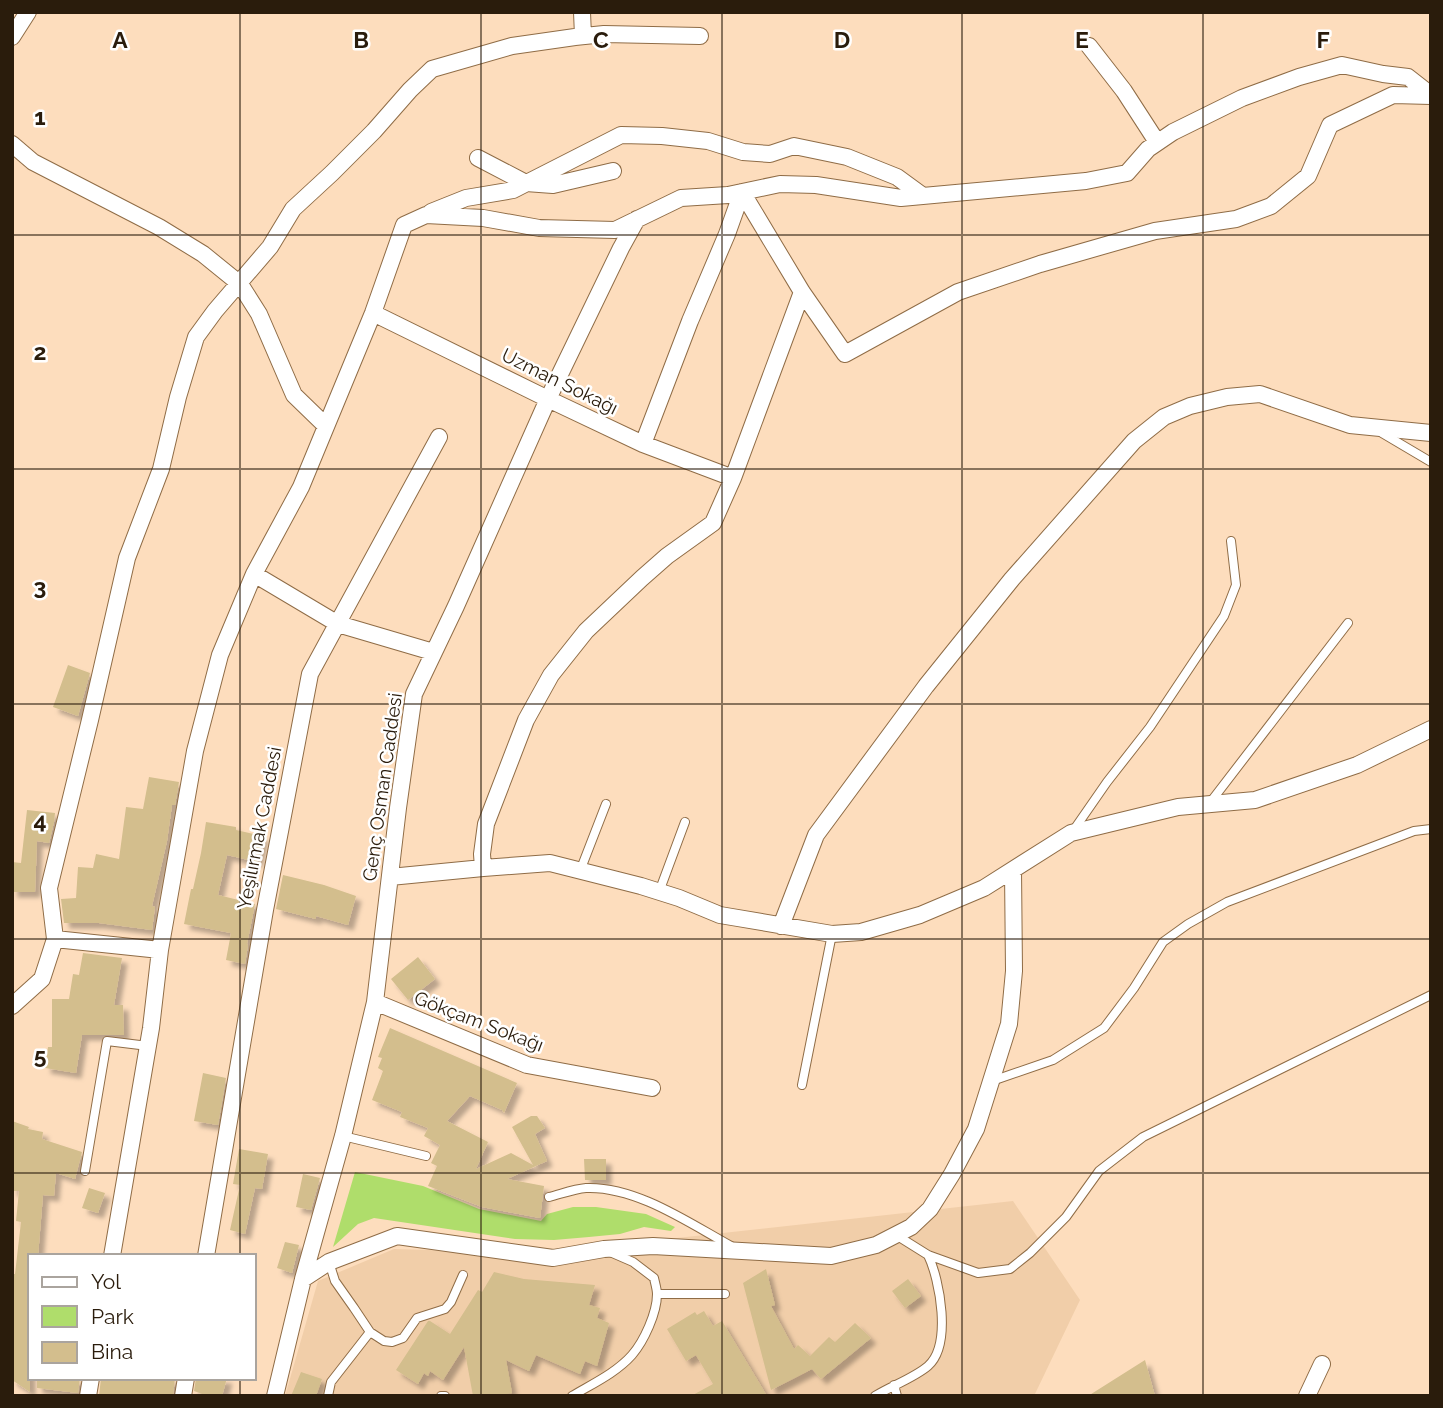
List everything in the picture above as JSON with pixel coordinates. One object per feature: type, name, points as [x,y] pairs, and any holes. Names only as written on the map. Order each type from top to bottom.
[{"type":"street","points":[[12,37],[28,12]]},
{"type":"street","points":[[582,12],[583,36]]},
{"type":"street","points":[[12,1006],[42,979],[55,939],[50,888],[127,558],[162,469],[178,397],[196,337],[270,247],[293,209],[374,131],[432,69],[512,46],[583,36],[700,36]]},
{"type":"street","points":[[1089,47],[1124,91],[1157,142]]},
{"type":"street","points":[[426,215],[483,218],[538,228],[615,230],[681,198],[728,195],[780,184],[816,185],[901,198],[1086,181],[1127,173],[1157,142],[1242,98],[1298,77],[1342,65],[1408,77],[1431,96]]},
{"type":"street","points":[[742,192],[802,292],[845,354],[974,285],[1155,231],[1236,219],[1271,206],[1308,176],[1330,125],[1393,95],[1431,96]]},
{"type":"street","points":[[112,1254],[148,1046],[160,950],[195,751],[220,655],[254,574],[301,487],[373,313],[404,225],[466,198],[513,190],[621,135],[662,135],[708,141],[743,152],[770,153],[794,146],[847,157],[897,177],[923,196]]},
{"type":"street","points":[[12,144],[33,162],[203,254],[240,284],[259,314],[294,395],[326,426]]},
{"type":"street","points":[[478,158],[526,183],[553,185],[613,171]]},
{"type":"street","points":[[643,444],[742,192]]},
{"type":"street","name":"Genç Osman Caddesi","points":[[275,1396],[303,1279],[344,1136],[375,1002],[414,694],[548,399],[637,219]]},
{"type":"street","points":[[483,868],[486,824],[526,720],[551,676],[586,631],[667,556],[713,523],[733,478],[802,292]]},
{"type":"street","name":"Uzman Sokağı","points":[[373,313],[643,444],[733,478]]},
{"type":"street","points":[[781,926],[816,835],[926,687],[1004,590],[1134,441],[1164,417],[1227,397],[1260,394],[1350,425],[1431,433]]},
{"type":"street","name":"Yeşilırmak Caddesi","points":[[206,1254],[265,910],[310,674],[439,438]]},
{"type":"street","points":[[254,574],[338,624],[433,652]]},
{"type":"street","points":[[390,877],[550,863],[659,892],[720,915],[832,934],[861,932],[920,915],[984,888],[1071,833],[1178,807],[1255,800],[1357,765],[1431,729]]},
{"type":"street","points":[[303,1279],[329,1262],[397,1236],[553,1258],[604,1249],[653,1246],[831,1256],[876,1245],[911,1227],[930,1209],[976,1129],[1009,1024],[1014,971],[1013,870]]},
{"type":"street","points":[[55,939],[160,950]]},
{"type":"street","name":"Gökçam Sokağı","points":[[375,1002],[527,1065],[652,1088]]},
{"type":"street","points":[[1307,1396],[1322,1364]]},
{"type":"lane","points":[[1373,428],[1431,462]]},
{"type":"lane","points":[[1071,833],[1150,727],[1223,616],[1236,585],[1231,541]]},
{"type":"lane","points":[[1209,804],[1348,622]]},
{"type":"lane","points":[[580,871],[606,804]]},
{"type":"lane","points":[[659,892],[685,822]]},
{"type":"lane","points":[[992,1081],[1053,1060],[1104,1028],[1163,942],[1188,924],[1227,902],[1414,831],[1431,829]]},
{"type":"lane","points":[[802,1085],[832,934]]},
{"type":"lane","points":[[896,1235],[928,1255],[978,1273],[1010,1269],[1066,1217],[1099,1171],[1143,1137],[1431,995]]},
{"type":"lane","points":[[85,1171],[107,1041],[148,1046]]},
{"type":"lane","points":[[344,1136],[426,1156]]},
{"type":"lane","points":[[549,1196],[584,1188],[598,1188],[636,1196],[742,1252]]},
{"type":"lane","points":[[572,1396],[631,1356],[643,1340],[652,1320],[657,1294],[654,1278],[633,1262],[604,1249]]},
{"type":"lane","points":[[875,1396],[928,1366],[938,1355],[941,1343],[941,1296],[928,1255]]},
{"type":"lane","points":[[329,1262],[335,1281],[370,1332],[384,1342],[403,1338],[417,1318],[445,1310],[463,1275]]},
{"type":"lane","points":[[657,1294],[725,1294]]},
{"type":"lane","points":[[328,1396],[331,1382],[370,1332]]},
{"type":"lane","points":[[894,1385],[897,1396]]},
{"type":"shaded area","points":[[1013,1201],[1080,1300],[1034,1396],[285,1396],[318,1281],[394,1249],[430,1250],[560,1264],[677,1238]]},
{"type":"green space","points":[[355,1172],[423,1186],[479,1209],[541,1221],[547,1214],[573,1207],[596,1207],[646,1214],[675,1227],[671,1231],[644,1227],[620,1234],[554,1240],[515,1239],[374,1218],[358,1224],[333,1247]]},
{"type":"building","points":[[68,665],[90,673],[78,716],[53,707]]},
{"type":"building","points":[[149,777],[179,782],[152,906],[155,907],[152,930],[99,923],[64,923],[61,899],[76,898],[78,867],[93,868],[96,854],[119,859],[126,807],[143,809]]},
{"type":"building","points":[[27,810],[55,813],[54,822],[49,843],[37,841],[35,892],[12,892],[12,862],[21,863]]},
{"type":"building","points":[[206,822],[236,827],[236,830],[263,836],[257,862],[227,855],[218,895],[255,904],[245,964],[226,960],[231,933],[184,924]]},
{"type":"building","points":[[283,875],[356,896],[348,925],[276,909]]},
{"type":"building","points":[[83,953],[122,958],[114,1005],[123,1005],[124,1035],[82,1035],[76,1073],[45,1068],[48,1047],[52,1047],[52,999],[69,999],[73,974],[79,975]]},
{"type":"building","points":[[418,957],[435,979],[408,1000],[391,979]]},
{"type":"building","points":[[390,1028],[517,1083],[504,1113],[470,1096],[447,1121],[488,1142],[476,1169],[511,1153],[533,1165],[512,1127],[531,1116],[537,1116],[545,1128],[535,1134],[547,1161],[507,1179],[544,1186],[540,1218],[482,1207],[428,1186],[437,1166],[431,1163],[440,1145],[424,1136],[428,1128],[400,1117],[402,1112],[372,1100],[383,1071],[378,1068],[382,1058],[378,1057]]},
{"type":"building","points":[[203,1073],[226,1078],[218,1125],[194,1121]]},
{"type":"building","points":[[12,1121],[29,1127],[28,1129],[43,1132],[42,1139],[82,1152],[75,1179],[56,1173],[54,1196],[43,1195],[38,1254],[28,1254],[30,1392],[12,1380],[12,1274],[15,1274],[21,1222],[16,1221],[19,1191],[12,1191]]},
{"type":"building","points":[[239,1149],[268,1154],[262,1189],[255,1188],[245,1234],[230,1230],[240,1185],[233,1184]]},
{"type":"building","points":[[584,1159],[606,1159],[606,1180],[585,1180]]},
{"type":"building","points":[[303,1174],[320,1178],[311,1210],[296,1207]]},
{"type":"building","points":[[89,1188],[105,1193],[98,1213],[82,1208]]},
{"type":"building","points":[[285,1242],[299,1245],[292,1273],[277,1268]]},
{"type":"building","points":[[766,1269],[775,1305],[771,1306],[794,1349],[798,1345],[810,1356],[829,1337],[835,1342],[855,1323],[871,1338],[821,1379],[812,1369],[771,1390],[743,1283]]},
{"type":"building","points":[[494,1272],[524,1279],[595,1285],[589,1305],[600,1308],[597,1318],[609,1323],[597,1366],[585,1361],[580,1374],[536,1355],[529,1371],[506,1360],[512,1393],[496,1396],[473,1396],[464,1347],[443,1380],[430,1371],[428,1376],[424,1373],[418,1384],[396,1370],[428,1321],[450,1334],[478,1290],[482,1292]]},
{"type":"building","points":[[908,1279],[921,1296],[905,1308],[892,1291]]},
{"type":"building","points":[[704,1311],[713,1326],[722,1321],[767,1396],[691,1396],[713,1384],[696,1355],[686,1361],[667,1329],[695,1312],[697,1315]]},
{"type":"building","points":[[1145,1360],[1155,1396],[1088,1396]]},
{"type":"building","points":[[301,1372],[322,1379],[316,1396],[291,1396]]},
{"type":"building","points":[[37,1380],[80,1380],[78,1393],[37,1388]]},
{"type":"building","points":[[101,1380],[175,1380],[173,1396],[99,1396]]},
{"type":"building","points":[[196,1380],[226,1380],[222,1396],[208,1396],[194,1391]]}]
